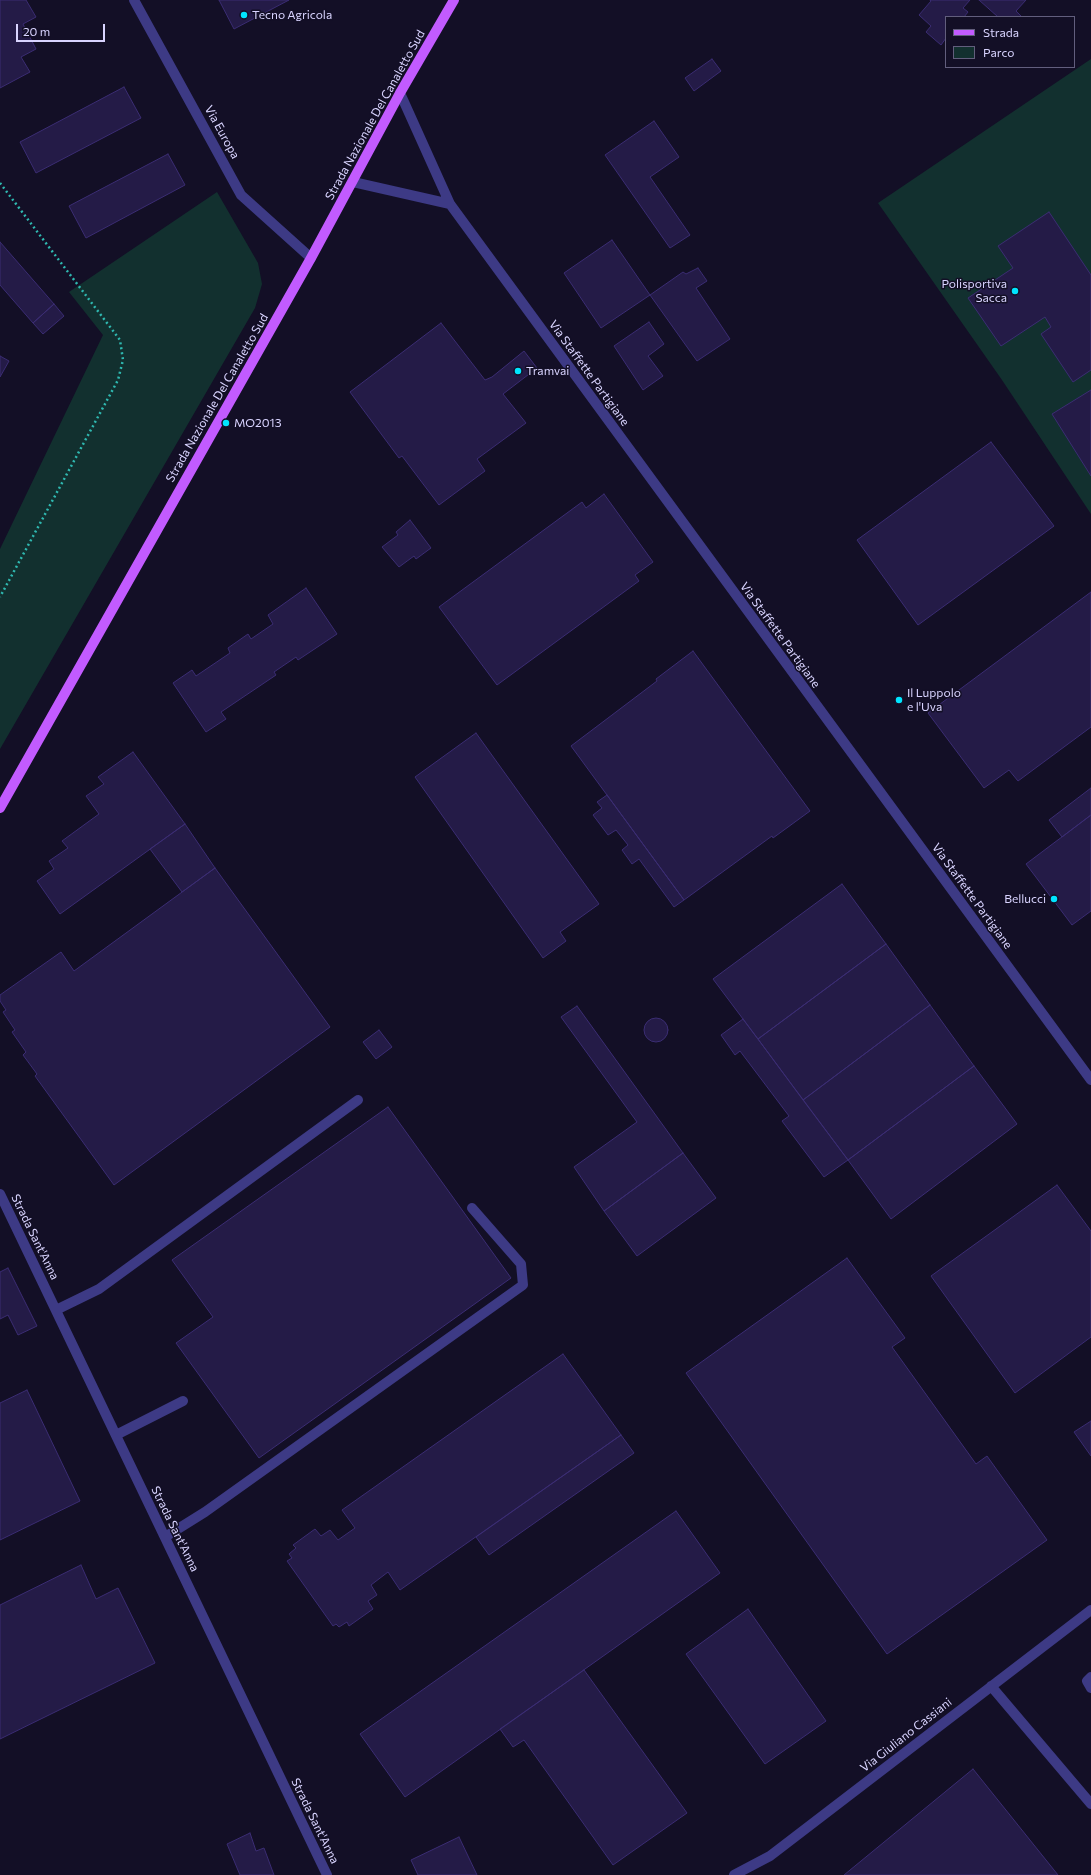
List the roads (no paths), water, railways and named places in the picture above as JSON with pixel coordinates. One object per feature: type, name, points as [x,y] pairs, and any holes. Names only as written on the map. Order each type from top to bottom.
[{"type":"main road","name":"Strada Nazionale Del Canaletto Sud","points":[[0,808],[2,797],[311,258],[400,93],[454,0]]},
{"type":"street","name":"Via Europa","points":[[134,0],[242,195],[311,258]]},
{"type":"street","name":"Via Staffette Partigiane","points":[[400,93],[450,204],[1091,1080]]},
{"type":"street","points":[[353,182],[450,204]]},
{"type":"street","points":[[56,1310],[99,1289],[358,1100]]},
{"type":"street","name":"Strada Sant'Anna","points":[[0,1194],[327,1875]]},
{"type":"street","points":[[165,1537],[205,1512],[523,1285],[521,1264],[472,1208]]},
{"type":"street","points":[[116,1436],[183,1401]]},
{"type":"street","name":"Via Giuliano Cassiani","points":[[734,1875],[770,1856],[1091,1610]]},
{"type":"street","points":[[1091,1677],[1087,1681],[1091,1688]]},
{"type":"street","points":[[991,1686],[1091,1804]]},
{"type":"place","name":"Tecno Agricola","points":[[244,15]]},
{"type":"place","name":"Polisportiva Sacca","points":[[1015,291]]},
{"type":"place","name":"Tramvai","points":[[518,371]]},
{"type":"place","name":"MO2013","points":[[226,423]]},
{"type":"place","name":"Il Luppolo e l'Uva","points":[[899,700]]},
{"type":"place","name":"Bellucci","points":[[1054,899]]}]
